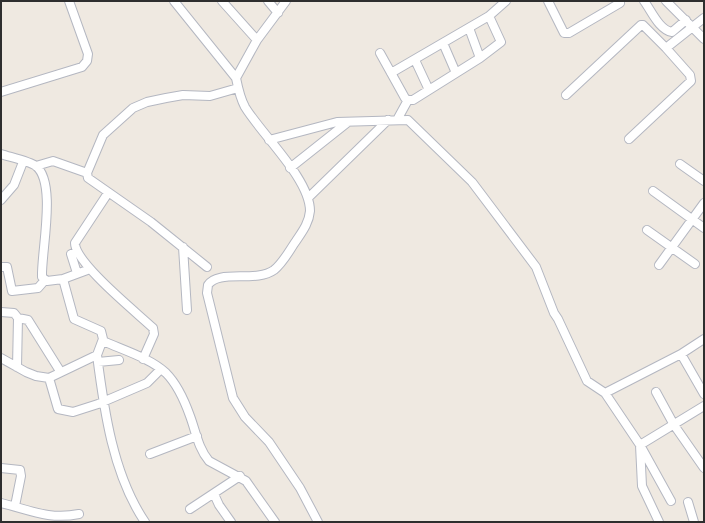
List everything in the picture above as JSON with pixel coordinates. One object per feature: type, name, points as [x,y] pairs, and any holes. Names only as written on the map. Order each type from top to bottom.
[{"type":"street","points":[[1,92],[82,67],[87,60],[88,54],[69,1]]},
{"type":"street","points":[[174,1],[236,78],[244,105],[254,122],[298,177],[308,198],[310,212],[306,226],[282,262],[274,270],[259,276],[216,278],[208,285],[208,293],[233,398],[245,417],[269,442],[300,488],[318,522]]},
{"type":"street","points":[[222,1],[257,40]]},
{"type":"street","points":[[268,1],[278,13]]},
{"type":"street","points":[[236,78],[257,40],[286,1]]},
{"type":"street","points":[[391,73],[489,16],[506,1]]},
{"type":"street","points":[[548,1],[564,34],[569,33],[621,2]]},
{"type":"street","points":[[644,1],[661,26],[667,31],[672,32],[686,20]]},
{"type":"street","points":[[666,1],[704,39]]},
{"type":"street","points":[[397,120],[408,100],[429,90],[480,58],[501,42],[489,16]]},
{"type":"street","points":[[666,48],[704,18]]},
{"type":"street","points":[[566,95],[640,25],[644,25],[690,75],[691,80],[629,139]]},
{"type":"street","points":[[469,28],[480,58]]},
{"type":"street","points":[[443,43],[456,73]]},
{"type":"street","points":[[380,53],[408,100]]},
{"type":"street","points":[[415,60],[429,90]]},
{"type":"street","points":[[207,267],[151,222],[88,178],[87,173],[103,135],[133,108],[147,102],[166,98],[183,95],[210,96],[238,88]]},
{"type":"street","points":[[308,198],[388,120]]},
{"type":"street","points":[[269,140],[337,122],[408,120],[472,182],[536,267],[554,313],[587,381],[605,393],[640,445],[672,501]]},
{"type":"street","points":[[290,168],[348,122]]},
{"type":"street","points":[[1,154],[36,166],[53,161],[87,173]]},
{"type":"street","points":[[1,200],[14,185],[23,162]]},
{"type":"street","points":[[680,164],[704,181]]},
{"type":"street","points":[[36,166],[42,174],[45,184],[47,208],[42,274],[45,280]]},
{"type":"street","points":[[653,191],[704,228]]},
{"type":"street","points":[[108,193],[75,243],[77,252],[90,269],[153,328],[154,334],[143,359]]},
{"type":"street","points":[[659,265],[704,203]]},
{"type":"street","points":[[648,230],[695,264]]},
{"type":"street","points":[[183,247],[187,310]]},
{"type":"street","points":[[77,252],[71,254],[77,273]]},
{"type":"street","points":[[1,267],[7,267],[12,291],[38,288],[45,280],[63,279],[90,269]]},
{"type":"street","points":[[63,279],[74,319],[101,331],[102,341],[98,359],[104,402],[122,478],[145,522]]},
{"type":"street","points":[[1,312],[14,313],[18,318],[17,367]]},
{"type":"street","points":[[18,318],[28,320],[60,371]]},
{"type":"street","points":[[605,393],[681,354],[704,339]]},
{"type":"street","points":[[102,341],[143,359],[168,374],[184,401],[201,449],[209,461],[240,476],[252,487],[275,522]]},
{"type":"street","points":[[681,354],[704,394]]},
{"type":"street","points":[[1,359],[36,376],[49,378],[60,371],[98,359],[119,360]]},
{"type":"street","points":[[49,378],[58,408],[73,412],[104,402],[147,383],[161,369]]},
{"type":"street","points":[[656,392],[674,425],[704,468]]},
{"type":"street","points":[[640,445],[704,406]]},
{"type":"street","points":[[150,454],[196,436]]},
{"type":"street","points":[[640,445],[642,486],[659,522]]},
{"type":"street","points":[[1,468],[20,470],[21,476],[15,506]]},
{"type":"street","points":[[190,509],[240,476]]},
{"type":"street","points":[[214,494],[219,505],[231,522]]},
{"type":"street","points":[[688,502],[694,522]]},
{"type":"street","points":[[1,503],[53,517],[79,514]]}]
